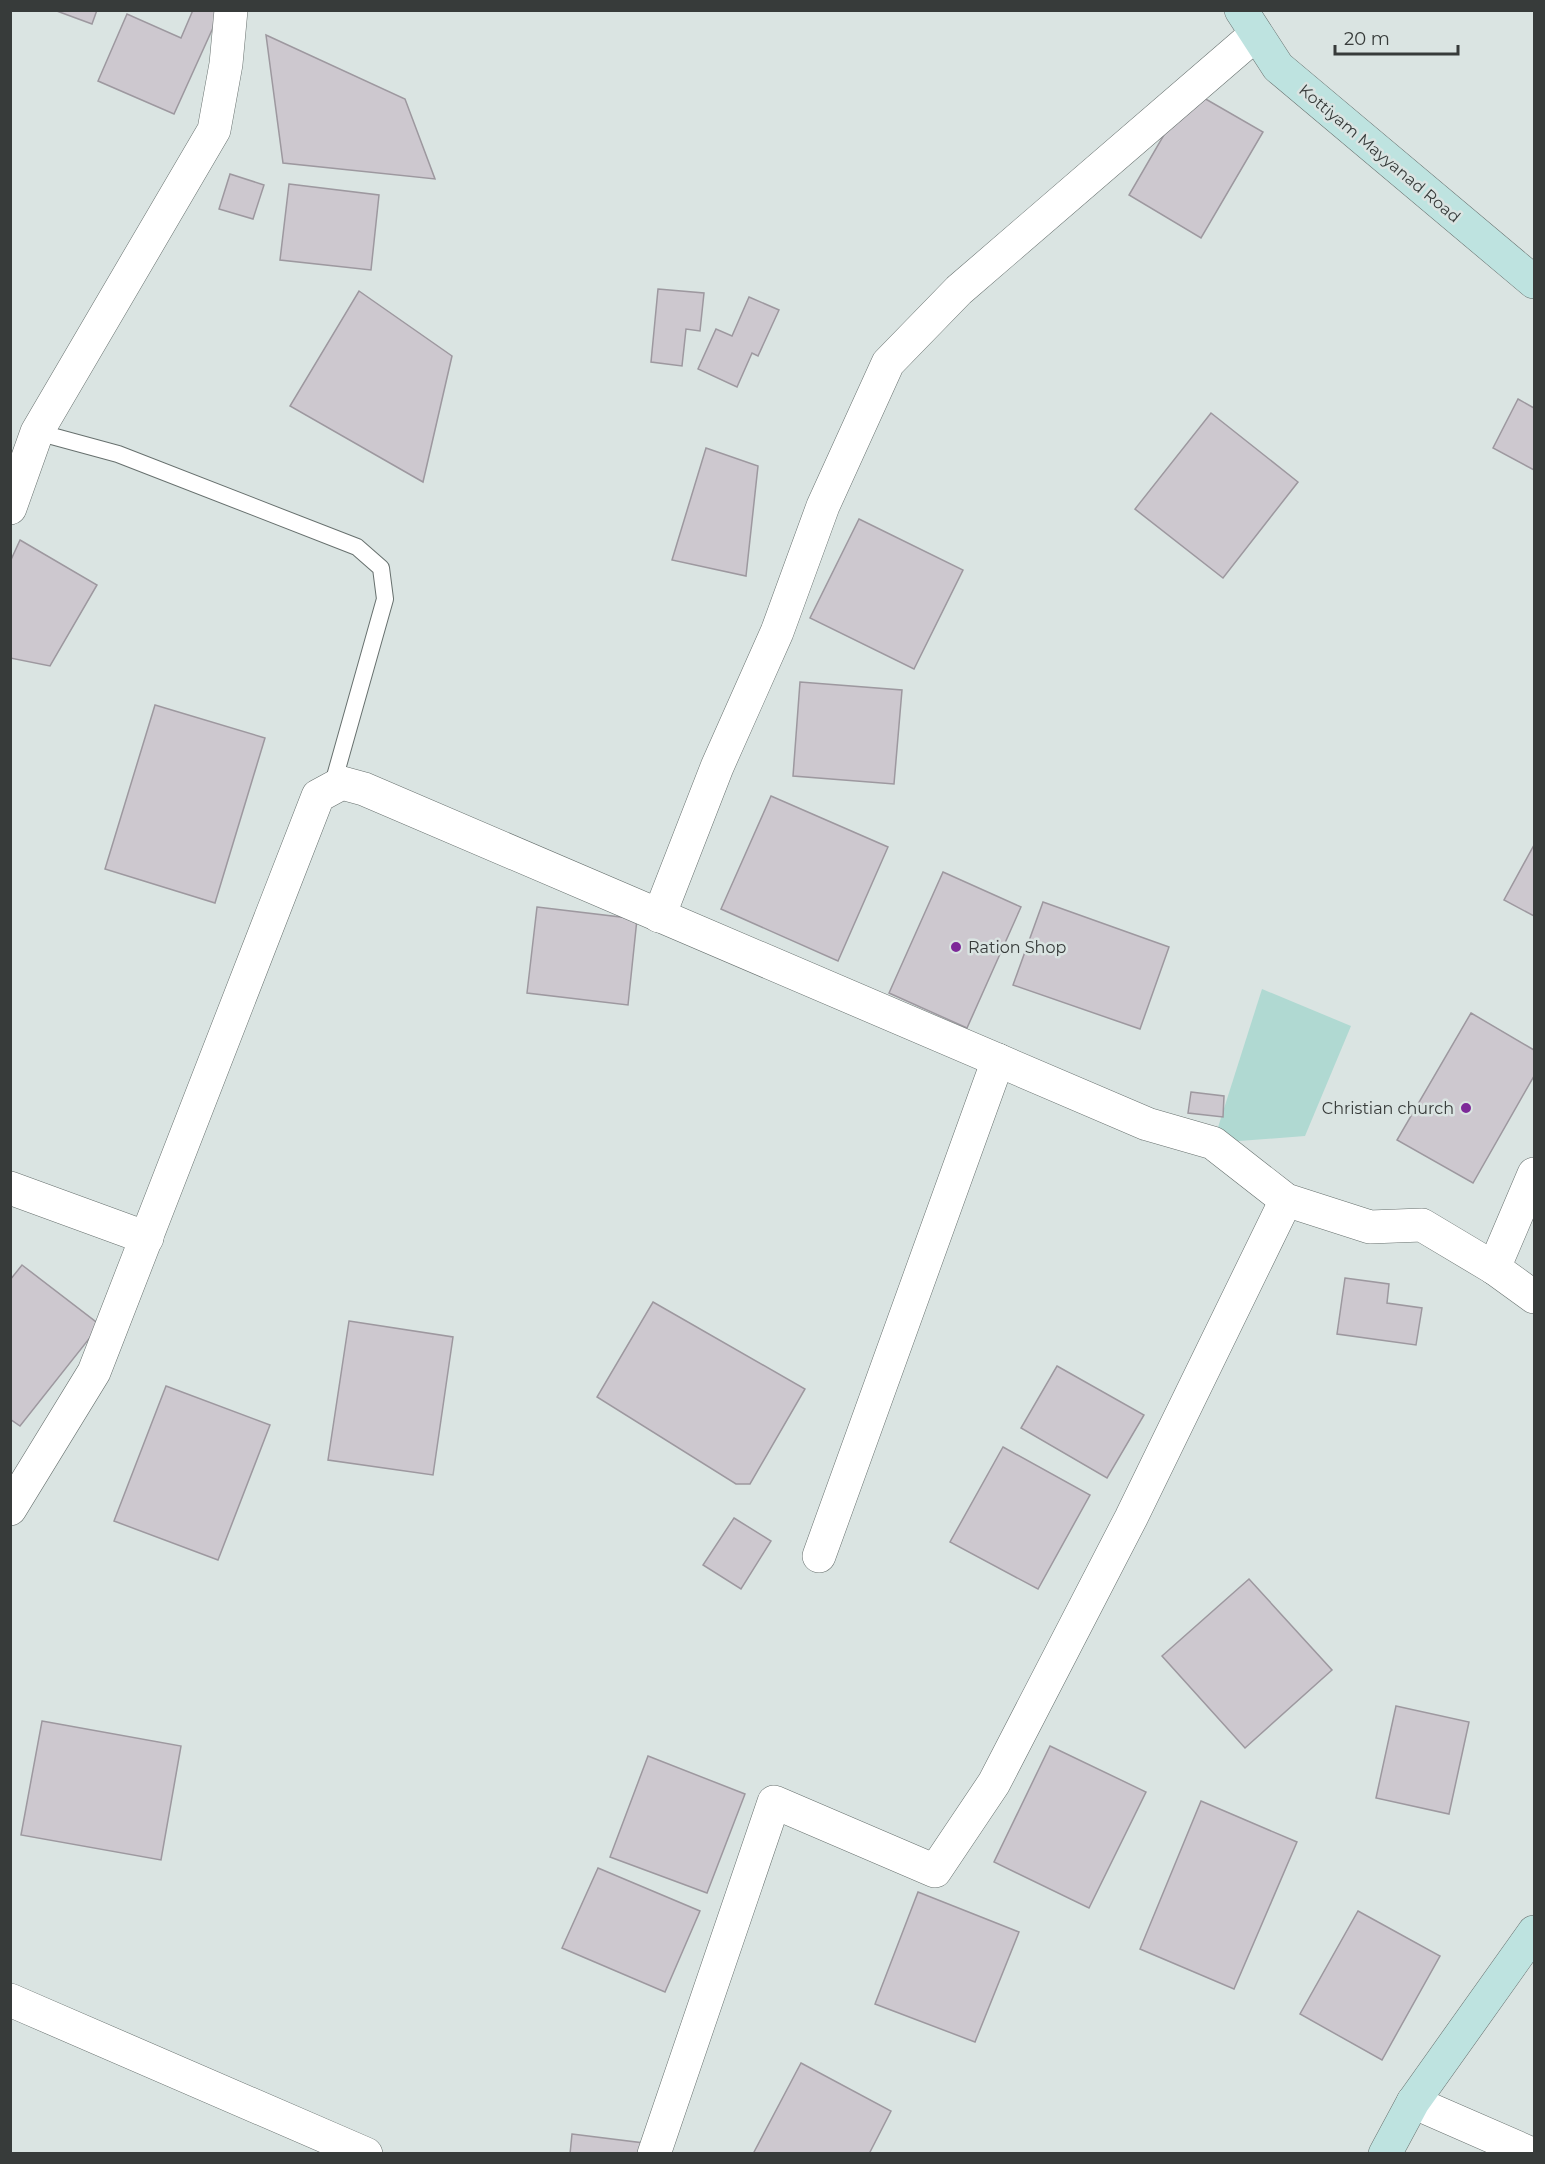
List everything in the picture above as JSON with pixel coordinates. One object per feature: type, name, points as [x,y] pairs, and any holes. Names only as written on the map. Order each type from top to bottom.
[{"type":"main road","name":"Kottiyam Mayyanad Road","points":[[1249,22],[1278,67],[1534,282]]},
{"type":"main road","points":[[1385,2154],[1413,2102],[1534,1932]]},
{"type":"street","points":[[10,508],[24,430],[214,130],[226,64],[231,10]]},
{"type":"street","points":[[659,916],[717,767],[777,632],[822,506],[888,363],[959,290],[1249,22]]},
{"type":"street","points":[[10,1509],[94,1372],[318,796],[342,783],[364,789],[1148,1124],[1213,1143],[1286,1200],[1370,1227],[1422,1225],[1494,1268],[1534,1297]]},
{"type":"street","points":[[819,1556],[998,1060]]},
{"type":"street","points":[[1494,1268],[1534,1174]]},
{"type":"street","points":[[10,1188],[147,1238]]},
{"type":"street","points":[[654,2154],[774,1802],[935,1871],[999,1772],[1131,1518],[1286,1200]]},
{"type":"street","points":[[10,2000],[366,2154]]},
{"type":"street","points":[[1413,2102],[1532,2154]]},
{"type":"lane","points":[[24,430],[118,454],[357,547],[381,568],[385,599],[332,788]]},
{"type":"green space","points":[[1262,989],[1351,1026],[1305,1136],[1213,1143]]},
{"type":"building","points":[[54,10],[97,10],[92,24]]},
{"type":"building","points":[[193,10],[221,10],[174,114],[98,81],[127,14],[181,38]]},
{"type":"building","points":[[266,35],[405,99],[435,179],[283,163]]},
{"type":"building","points":[[1190,90],[1263,132],[1201,238],[1129,195]]},
{"type":"building","points":[[230,174],[264,185],[253,219],[219,209]]},
{"type":"building","points":[[289,184],[379,195],[371,270],[280,260]]},
{"type":"building","points":[[658,289],[704,293],[700,331],[686,329],[682,366],[651,362]]},
{"type":"building","points":[[359,291],[452,356],[423,482],[290,406]]},
{"type":"building","points":[[749,297],[779,310],[758,356],[752,353],[737,387],[698,369],[716,329],[732,336]]},
{"type":"building","points":[[1518,399],[1534,408],[1534,470],[1493,448]]},
{"type":"building","points":[[1211,413],[1298,482],[1223,578],[1135,509]]},
{"type":"building","points":[[706,448],[758,466],[746,576],[672,560]]},
{"type":"building","points":[[859,519],[963,570],[914,669],[810,618]]},
{"type":"building","points":[[20,540],[97,585],[50,666],[10,658],[10,562]]},
{"type":"building","points":[[800,682],[902,690],[894,784],[793,776]]},
{"type":"building","points":[[155,705],[265,738],[215,903],[105,869]]},
{"type":"building","points":[[771,796],[888,847],[838,961],[721,909]]},
{"type":"building","points":[[1534,845],[1534,916],[1504,900]]},
{"type":"building","name":"Ration Shop","points":[[943,872],[1021,907],[967,1028],[889,993]]},
{"type":"building","points":[[1043,902],[1169,947],[1140,1029],[1013,985]]},
{"type":"building","points":[[537,907],[637,919],[628,1005],[527,993]]},
{"type":"building","name":"Christian church","points":[[1471,1013],[1534,1050],[1534,1076],[1473,1183],[1397,1140]]},
{"type":"building","points":[[1191,1092],[1224,1096],[1223,1117],[1188,1113]]},
{"type":"building","points":[[22,1265],[100,1325],[20,1426],[10,1419],[10,1280]]},
{"type":"building","points":[[1345,1278],[1389,1284],[1387,1303],[1422,1308],[1416,1345],[1337,1334]]},
{"type":"building","points":[[653,1302],[805,1389],[750,1484],[736,1484],[597,1397]]},
{"type":"building","points":[[349,1321],[453,1337],[433,1475],[328,1460]]},
{"type":"building","points":[[1057,1366],[1144,1415],[1107,1478],[1021,1428]]},
{"type":"building","points":[[166,1386],[270,1425],[218,1560],[114,1521]]},
{"type":"building","points":[[1003,1447],[1090,1495],[1038,1589],[950,1542]]},
{"type":"building","points":[[734,1518],[771,1541],[741,1589],[703,1565]]},
{"type":"building","points":[[1249,1579],[1332,1670],[1245,1748],[1162,1656]]},
{"type":"building","points":[[1396,1706],[1469,1722],[1449,1814],[1376,1798]]},
{"type":"building","points":[[42,1721],[181,1746],[161,1860],[21,1835]]},
{"type":"building","points":[[1050,1746],[1146,1792],[1089,1908],[994,1862]]},
{"type":"building","points":[[648,1756],[745,1794],[707,1893],[610,1857]]},
{"type":"building","points":[[1201,1801],[1297,1842],[1234,1989],[1140,1949]]},
{"type":"building","points":[[598,1868],[700,1911],[665,1992],[562,1948]]},
{"type":"building","points":[[918,1892],[1019,1932],[975,2042],[875,2004]]},
{"type":"building","points":[[1358,1911],[1440,1956],[1382,2060],[1300,2014]]},
{"type":"building","points":[[801,2063],[891,2111],[869,2154],[753,2154]]},
{"type":"building","points":[[572,2134],[644,2143],[643,2154],[570,2154]]},
{"type":"place","name":"Ration Shop","points":[[956,947]]},
{"type":"place","name":"Christian church","points":[[1466,1108]]}]
